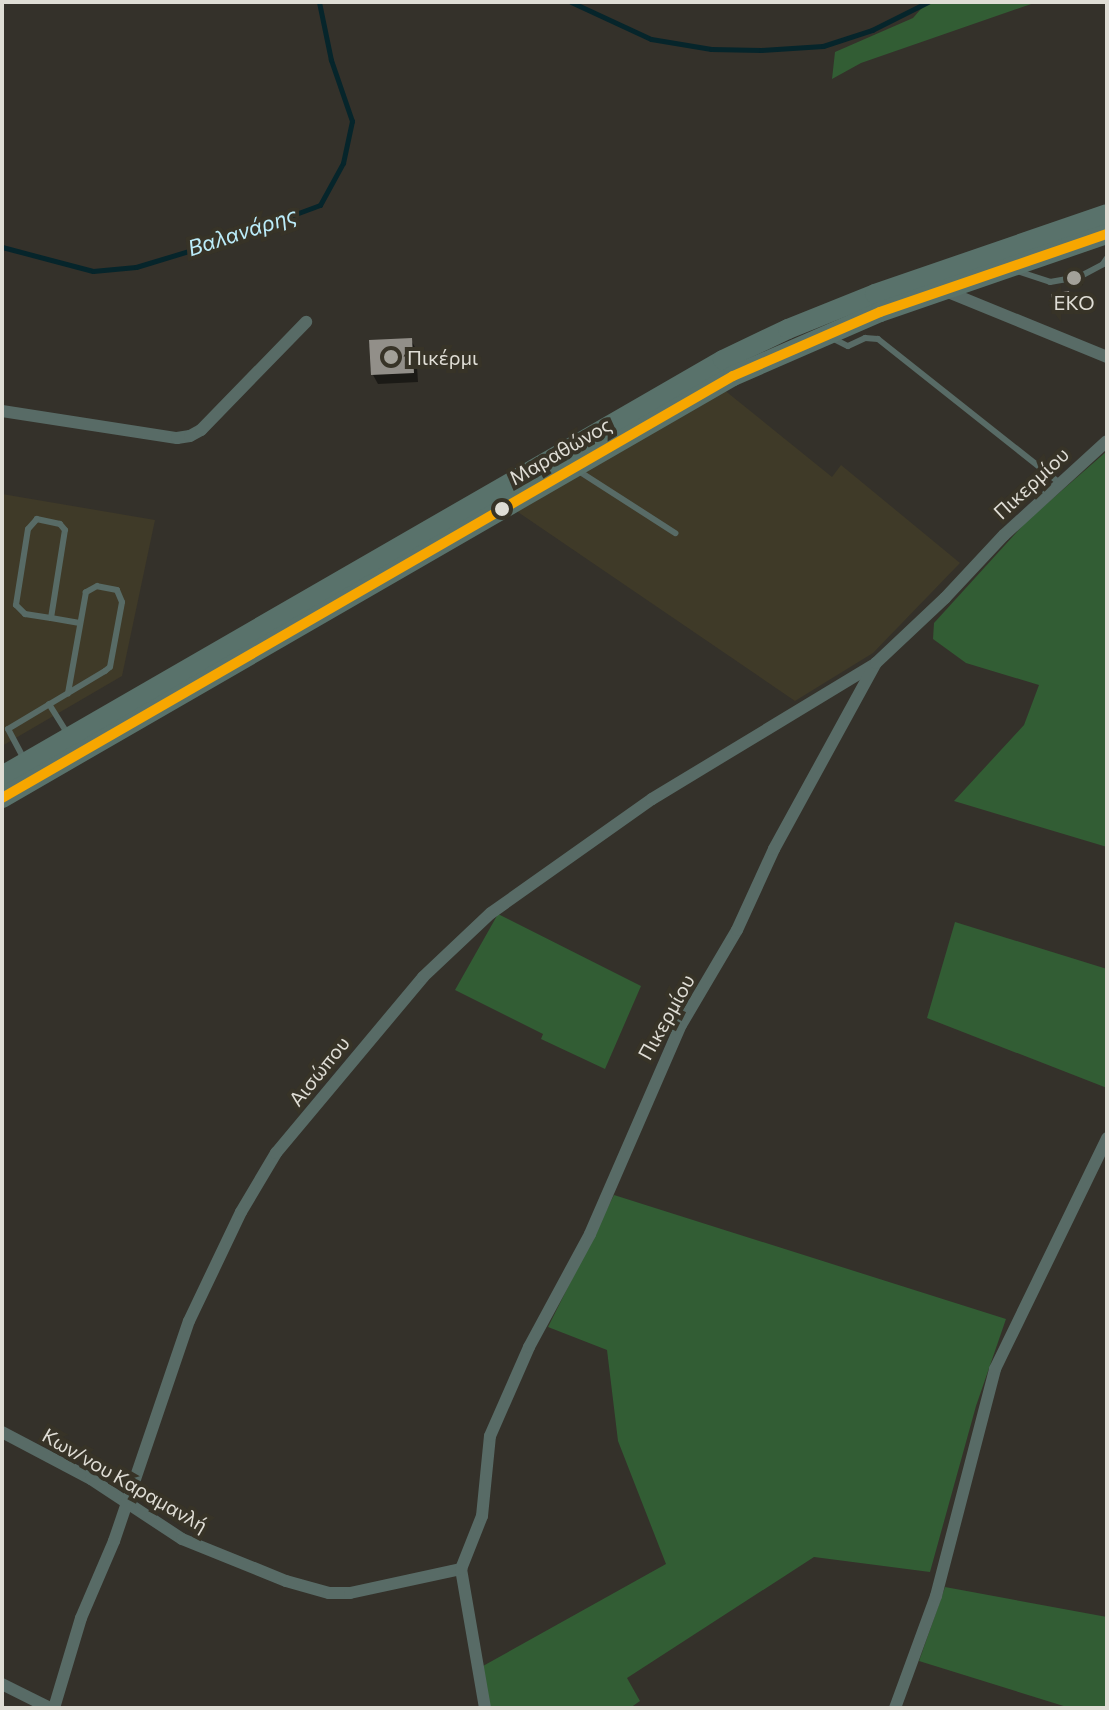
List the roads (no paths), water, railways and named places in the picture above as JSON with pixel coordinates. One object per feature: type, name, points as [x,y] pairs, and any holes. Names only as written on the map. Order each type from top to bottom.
[{"type":"main road","name":"Μαραθώνος","points":[[2,776],[723,360],[788,329],[875,294],[1107,214]]},
{"type":"main road","name":"Μαραθώνος","points":[[2,798],[723,381],[827,333],[1107,234]]},
{"type":"street","points":[[943,290],[1107,357]]},
{"type":"street","points":[[2,411],[177,438],[190,436],[201,430],[306,322]]},
{"type":"street","name":"Πικερμίου","points":[[461,1569],[482,1516],[490,1436],[523,1360],[590,1234],[681,1025],[737,930],[774,849],[876,663],[1107,441]]},
{"type":"street","name":"Αισώπου","points":[[52,1708],[81,1618],[127,1505],[189,1321],[241,1212],[276,1153],[423,977],[491,913],[629,815],[876,663]]},
{"type":"street","points":[[895,1708],[936,1596],[995,1369],[1107,1138]]},
{"type":"street","name":"Κων/νου Καραμανλή","points":[[2,1432],[91,1479],[182,1539],[222,1557],[329,1593],[350,1593],[461,1569]]},
{"type":"street","points":[[461,1569],[485,1708]]},
{"type":"street","points":[[2,1684],[52,1708]]},
{"type":"lane","points":[[1010,269],[1050,282],[1079,277],[1103,264],[1107,258]]},
{"type":"lane","points":[[827,333],[836,343],[848,346],[865,338],[878,339],[1060,483]]},
{"type":"lane","points":[[573,466],[675,533]]},
{"type":"lane","points":[[51,618],[65,530],[60,524],[37,519],[28,529],[16,605],[21,612],[51,618],[80,623]]},
{"type":"lane","points":[[26,762],[5,731],[68,693],[110,667],[122,602],[120,593],[113,588],[88,589],[68,693]]},
{"type":"lane","points":[[49,704],[69,737]]},
{"type":"waterway","name":"Βαλανάρης","points":[[2,247],[93,271],[136,267],[228,239],[320,205],[343,163],[352,121],[331,60],[319,2]]},
{"type":"waterway","name":"Βαλανάρης","points":[[571,2],[651,39],[711,49],[761,50],[823,46],[872,30],[928,2]]},
{"type":"place","name":"EKO","points":[[1074,278]]},
{"type":"place","name":"Πικέρμι","points":[[391,357]]}]
